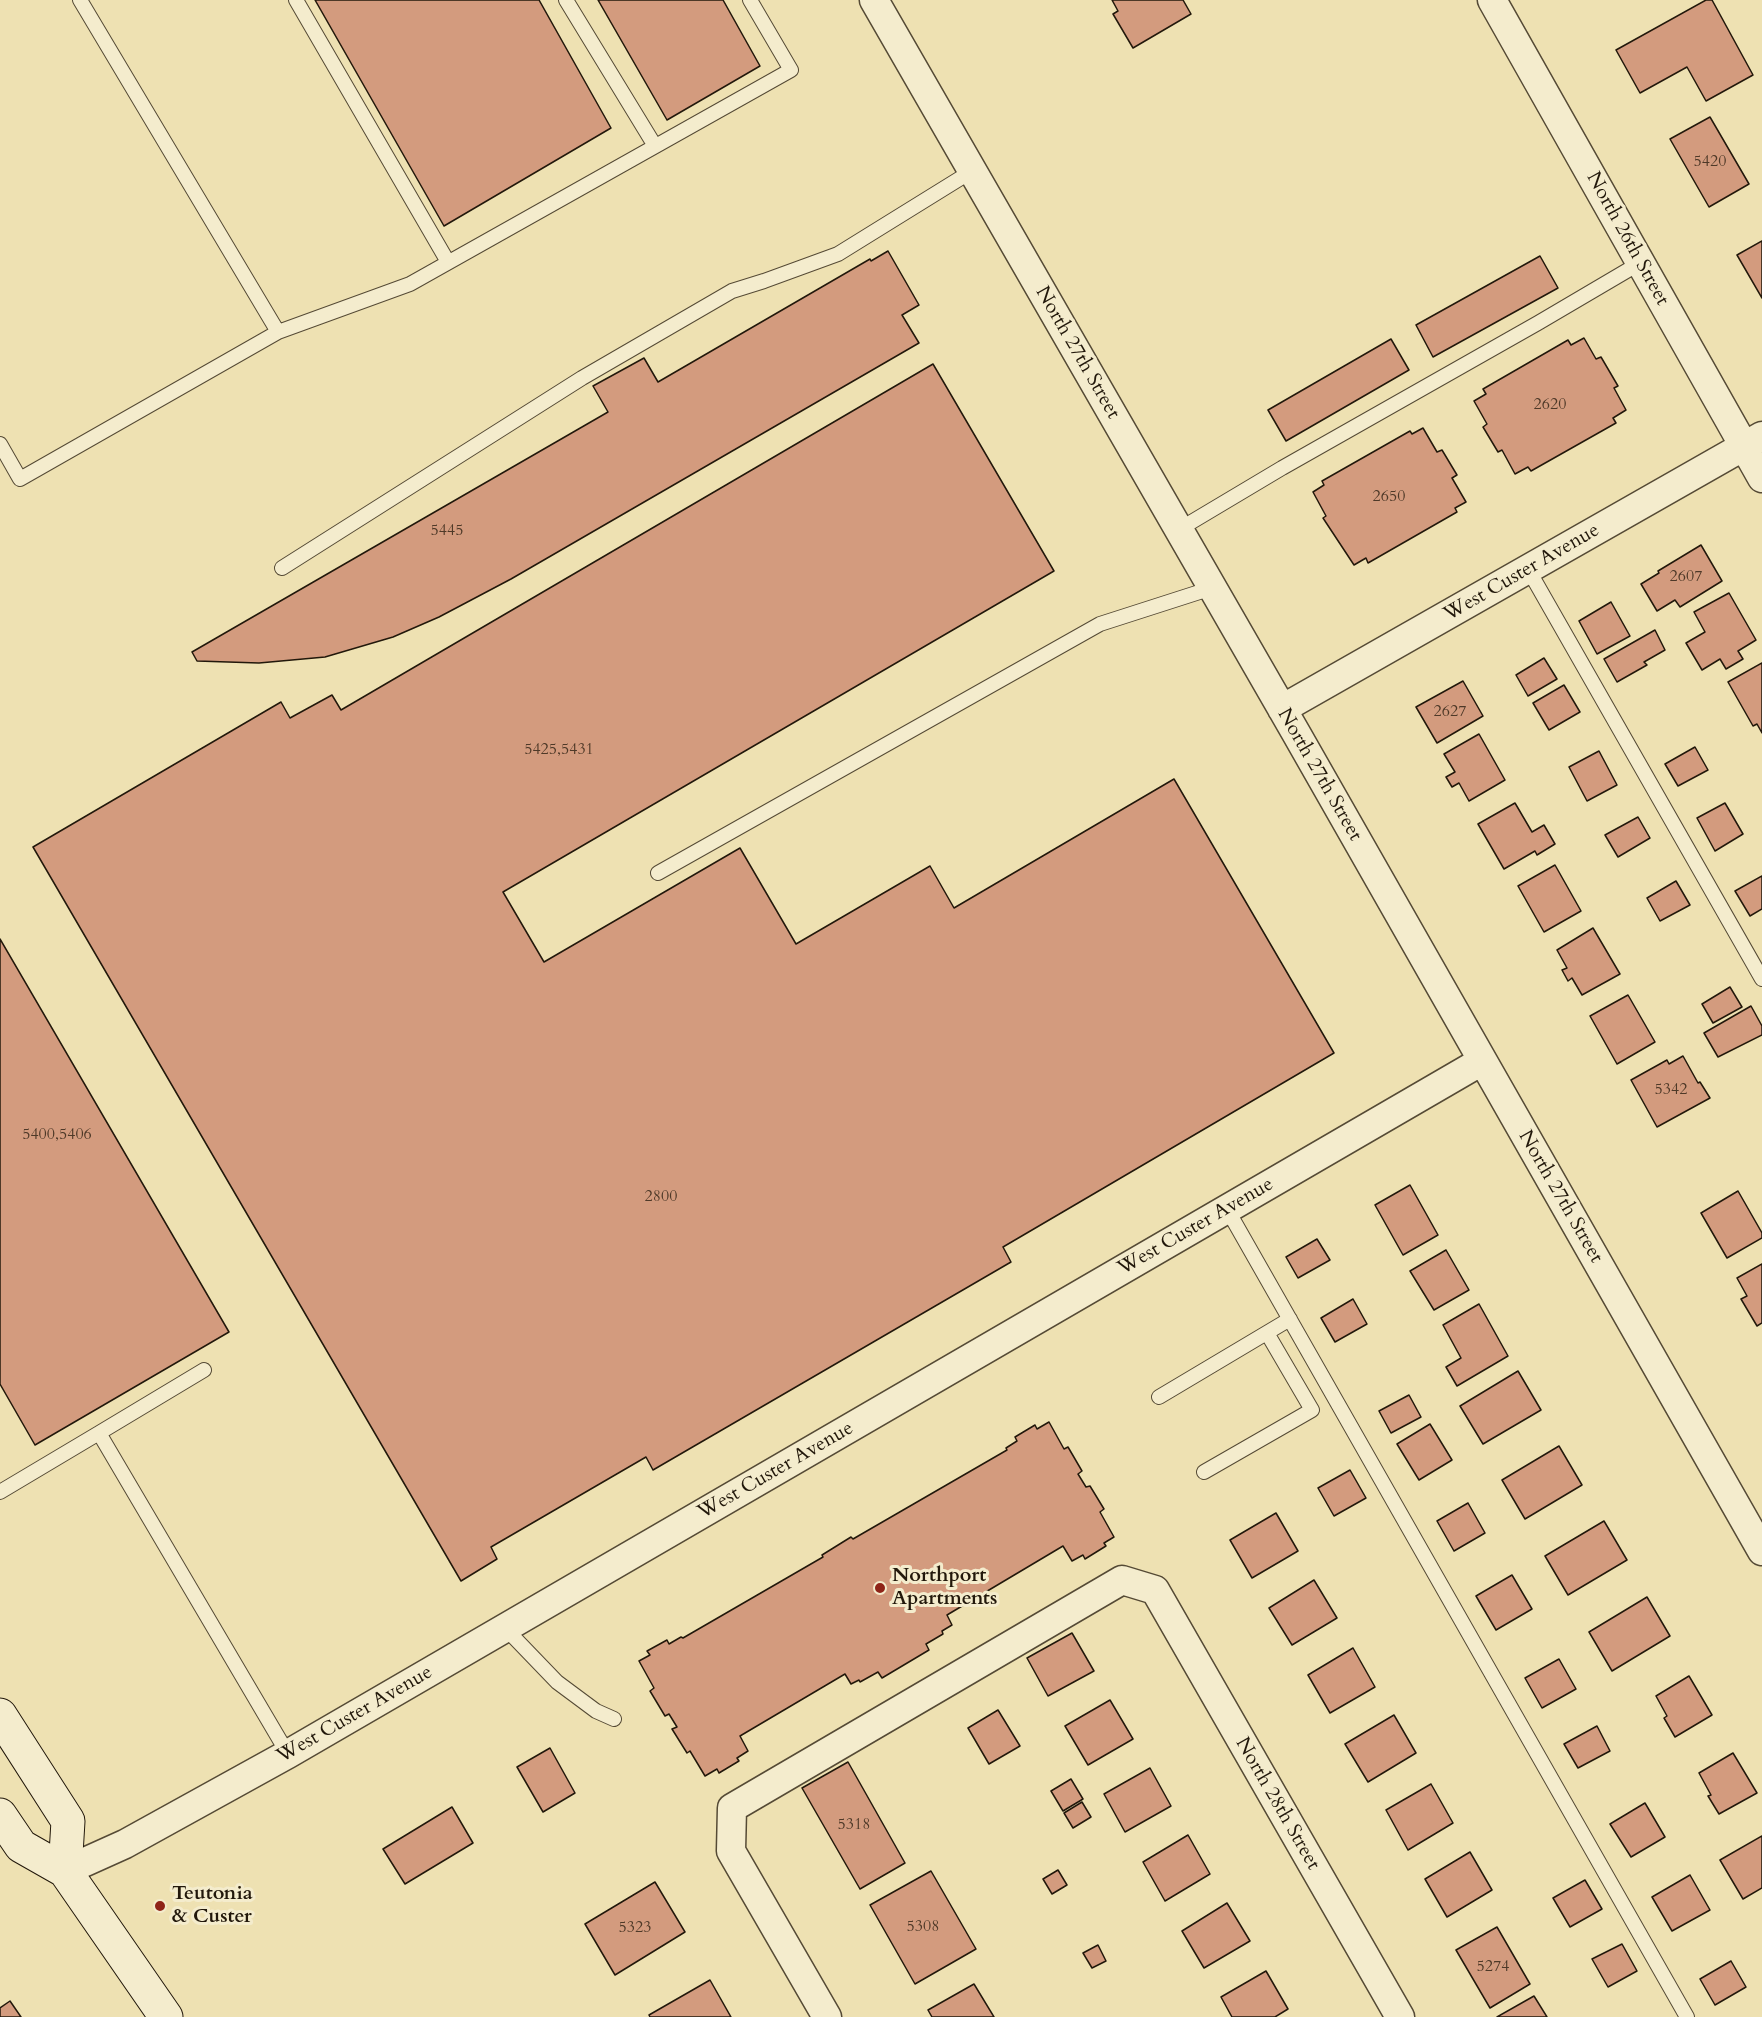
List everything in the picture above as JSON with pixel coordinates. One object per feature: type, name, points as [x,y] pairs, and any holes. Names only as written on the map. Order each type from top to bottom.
[{"type":"main road","points":[[0,1715],[68,1821],[64,1871]]},
{"type":"main road","points":[[0,1815],[21,1846],[64,1871],[166,2017]]},
{"type":"street","name":"North 27th Street","points":[[874,0],[1762,1551]]},
{"type":"street","name":"North 26th Street","points":[[1492,0],[1640,262],[1753,442],[1762,478]]},
{"type":"street","name":"West Custer Avenue","points":[[1282,709],[1753,442]]},
{"type":"street","name":"West Custer Avenue","points":[[64,1871],[125,1844],[288,1754],[1482,1061]]},
{"type":"street","name":"North 28th Street","points":[[827,2017],[731,1851],[732,1808],[1122,1580],[1155,1590],[1400,2017]]},
{"type":"lane","points":[[80,0],[278,332]]},
{"type":"lane","points":[[296,0],[448,262]]},
{"type":"lane","points":[[566,0],[655,146]]},
{"type":"lane","points":[[0,444],[20,479],[278,332],[410,284],[791,70],[750,0]]},
{"type":"lane","points":[[282,568],[582,378],[732,291],[838,254],[972,171]]},
{"type":"lane","points":[[1178,530],[1640,262]]},
{"type":"lane","points":[[1528,569],[1762,979]]},
{"type":"lane","points":[[658,873],[1100,624],[1212,588]]},
{"type":"lane","points":[[1227,1209],[1687,2017]]},
{"type":"lane","points":[[1159,1397],[1290,1319]]},
{"type":"lane","points":[[1267,1333],[1312,1410]]},
{"type":"lane","points":[[0,1492],[204,1370]]},
{"type":"lane","points":[[1204,1472],[1335,1398]]},
{"type":"lane","points":[[99,1432],[288,1754]]},
{"type":"lane","points":[[505,1628],[557,1682],[596,1711],[614,1719]]},
{"type":"building","points":[[315,0],[539,0],[611,128],[444,226]]},
{"type":"building","points":[[598,0],[723,0],[760,66],[667,120]]},
{"type":"building","points":[[1112,0],[1183,0],[1191,14],[1133,48],[1113,14],[1118,11]]},
{"type":"building","points":[[1706,0],[1712,0],[1753,75],[1706,101],[1687,67],[1640,93],[1616,50]]},
{"type":"building","points":[[1710,117],[1749,184],[1709,207],[1670,139]]},
{"type":"building","points":[[1762,241],[1762,298],[1737,255]]},
{"type":"building","points":[[888,251],[919,305],[902,315],[919,343],[511,579],[439,617],[393,637],[325,657],[259,663],[197,661],[192,652],[608,412],[593,386],[644,358],[658,382],[870,259],[871,261]]},
{"type":"building","points":[[1540,256],[1558,288],[1433,357],[1416,325]]},
{"type":"building","points":[[1584,338],[1596,359],[1601,357],[1618,386],[1614,388],[1626,410],[1613,418],[1616,423],[1531,471],[1528,467],[1515,474],[1502,450],[1498,452],[1483,427],[1487,424],[1474,401],[1486,394],[1483,389],[1568,340],[1571,345]]},
{"type":"building","points":[[1391,339],[1409,370],[1286,441],[1268,410]]},
{"type":"building","points":[[933,364],[1054,571],[503,892],[544,962],[740,848],[796,944],[930,866],[954,908],[1174,779],[1334,1053],[1003,1247],[1011,1262],[653,1470],[646,1457],[491,1547],[497,1559],[461,1581],[33,847],[281,702],[290,718],[332,695],[341,710]]},
{"type":"building","points":[[1423,428],[1437,452],[1442,450],[1457,475],[1452,478],[1466,502],[1455,508],[1457,512],[1368,563],[1366,558],[1354,565],[1323,518],[1326,516],[1313,492],[1324,485],[1322,481],[1410,431],[1412,434]]},
{"type":"building","points":[[1701,545],[1722,581],[1680,607],[1675,600],[1657,611],[1641,584]]},
{"type":"building","points":[[1729,593],[1756,640],[1738,651],[1743,659],[1726,669],[1720,659],[1702,670],[1686,643],[1705,632],[1694,612]]},
{"type":"building","points":[[1611,602],[1630,636],[1597,654],[1579,621]]},
{"type":"building","points":[[1655,630],[1665,650],[1644,662],[1647,665],[1617,682],[1604,659]]},
{"type":"building","points":[[1544,658],[1557,679],[1528,696],[1516,675]]},
{"type":"building","points":[[1762,663],[1762,733],[1757,724],[1753,726],[1728,682]]},
{"type":"building","points":[[1463,681],[1483,716],[1437,743],[1416,707]]},
{"type":"building","points":[[1564,685],[1580,712],[1549,730],[1533,703]]},
{"type":"building","points":[[1479,734],[1505,780],[1469,801],[1459,783],[1452,787],[1446,777],[1455,772],[1444,754]]},
{"type":"building","points":[[1695,747],[1708,770],[1678,786],[1665,764]]},
{"type":"building","points":[[1599,751],[1617,785],[1587,801],[1569,767]]},
{"type":"building","points":[[1515,803],[1532,832],[1544,825],[1555,844],[1537,855],[1535,851],[1504,869],[1478,824]]},
{"type":"building","points":[[1725,803],[1743,834],[1715,851],[1697,818]]},
{"type":"building","points":[[1638,817],[1650,838],[1618,857],[1605,835]]},
{"type":"building","points":[[1555,865],[1581,911],[1544,932],[1518,886]]},
{"type":"building","points":[[1762,876],[1762,909],[1750,916],[1735,891]]},
{"type":"building","points":[[1676,881],[1690,905],[1660,921],[1647,898]]},
{"type":"building","points":[[1593,928],[1620,974],[1582,995],[1572,978],[1568,981],[1562,970],[1567,968],[1557,950]]},
{"type":"building","points":[[0,939],[229,1332],[35,1445],[0,1384]]},
{"type":"building","points":[[1730,987],[1742,1007],[1713,1023],[1702,1004]]},
{"type":"building","points":[[1628,995],[1655,1042],[1617,1064],[1590,1016]]},
{"type":"building","points":[[1751,1006],[1762,1026],[1762,1035],[1718,1057],[1704,1033]]},
{"type":"building","points":[[1683,1056],[1698,1083],[1700,1082],[1710,1098],[1657,1127],[1631,1080],[1667,1060],[1669,1064]]},
{"type":"building","points":[[1410,1185],[1438,1235],[1403,1255],[1375,1205]]},
{"type":"building","points":[[1738,1191],[1762,1233],[1762,1238],[1727,1258],[1701,1213]]},
{"type":"building","points":[[1317,1239],[1330,1260],[1298,1278],[1286,1257]]},
{"type":"building","points":[[1446,1250],[1469,1290],[1434,1310],[1410,1271]]},
{"type":"building","points":[[1762,1264],[1762,1323],[1757,1326],[1741,1299],[1747,1296],[1737,1278]]},
{"type":"building","points":[[1353,1299],[1367,1324],[1335,1342],[1321,1318]]},
{"type":"building","points":[[1479,1304],[1508,1356],[1457,1386],[1446,1367],[1461,1358],[1443,1325]]},
{"type":"building","points":[[1518,1371],[1541,1410],[1483,1444],[1460,1406]]},
{"type":"building","points":[[1409,1395],[1421,1417],[1391,1433],[1379,1411]]},
{"type":"building","name":"Northport Apartments","points":[[1049,1422],[1064,1449],[1068,1447],[1082,1471],[1078,1474],[1086,1487],[1090,1486],[1104,1509],[1100,1512],[1114,1537],[1104,1543],[1106,1546],[1085,1559],[1083,1555],[1072,1561],[1063,1546],[947,1615],[952,1625],[942,1631],[943,1634],[926,1644],[929,1650],[882,1678],[878,1672],[860,1682],[859,1680],[851,1684],[845,1674],[740,1736],[748,1751],[737,1758],[739,1761],[719,1773],[717,1769],[705,1776],[690,1751],[687,1753],[672,1729],[677,1727],[669,1714],[665,1716],[650,1691],[654,1688],[639,1661],[650,1655],[647,1651],[667,1640],[669,1644],[683,1638],[823,1557],[822,1555],[851,1537],[853,1539],[1007,1450],[1006,1448],[1017,1441],[1015,1437],[1035,1425],[1037,1429]]},
{"type":"building","points":[[1430,1424],[1452,1460],[1419,1480],[1397,1444]]},
{"type":"building","points":[[1559,1446],[1582,1485],[1525,1519],[1502,1480]]},
{"type":"building","points":[[1350,1470],[1366,1498],[1334,1516],[1318,1488]]},
{"type":"building","points":[[1468,1503],[1485,1533],[1454,1551],[1437,1521]]},
{"type":"building","points":[[1276,1513],[1298,1551],[1252,1578],[1230,1540]]},
{"type":"building","points":[[1604,1521],[1627,1560],[1568,1595],[1545,1556]]},
{"type":"building","points":[[1512,1575],[1532,1609],[1496,1630],[1476,1596]]},
{"type":"building","points":[[1314,1580],[1337,1618],[1292,1645],[1269,1608]]},
{"type":"building","points":[[1647,1597],[1670,1636],[1612,1671],[1589,1632]]},
{"type":"building","points":[[1072,1633],[1094,1671],[1048,1696],[1027,1658]]},
{"type":"building","points":[[1353,1648],[1375,1687],[1330,1713],[1308,1675]]},
{"type":"building","points":[[1559,1659],[1576,1689],[1542,1708],[1525,1678]]},
{"type":"building","points":[[1689,1676],[1712,1715],[1675,1737],[1664,1718],[1667,1716],[1656,1696]]},
{"type":"building","points":[[1110,1700],[1133,1739],[1088,1765],[1065,1726]]},
{"type":"building","points":[[998,1710],[1020,1746],[989,1764],[968,1728]]},
{"type":"building","points":[[1394,1715],[1416,1753],[1368,1782],[1345,1744]]},
{"type":"building","points":[[1597,1726],[1610,1751],[1578,1768],[1564,1744]]},
{"type":"building","points":[[550,1748],[575,1793],[543,1812],[517,1767]]},
{"type":"building","points":[[1733,1753],[1757,1793],[1719,1814],[1708,1796],[1711,1795],[1699,1773]]},
{"type":"building","points":[[848,1762],[905,1863],[860,1889],[802,1788]]},
{"type":"building","points":[[1150,1768],[1171,1806],[1125,1832],[1104,1794]]},
{"type":"building","points":[[1071,1779],[1083,1799],[1063,1811],[1051,1791]]},
{"type":"building","points":[[1431,1784],[1453,1823],[1408,1850],[1386,1810]]},
{"type":"building","points":[[1082,1802],[1091,1817],[1073,1828],[1064,1813]]},
{"type":"building","points":[[1645,1803],[1665,1837],[1631,1857],[1610,1824]]},
{"type":"building","points":[[452,1807],[473,1843],[405,1884],[383,1849]]},
{"type":"building","points":[[1188,1835],[1210,1874],[1165,1901],[1143,1862]]},
{"type":"building","points":[[1762,1836],[1762,1888],[1743,1899],[1720,1860]]},
{"type":"building","points":[[1470,1852],[1492,1890],[1447,1917],[1425,1879]]},
{"type":"building","points":[[1058,1870],[1067,1885],[1052,1894],[1043,1879]]},
{"type":"building","points":[[931,1871],[976,1949],[915,1984],[870,1905]]},
{"type":"building","points":[[1690,1875],[1710,1910],[1672,1931],[1652,1897]]},
{"type":"building","points":[[1585,1880],[1602,1909],[1570,1927],[1553,1898]]},
{"type":"building","points":[[655,1882],[685,1932],[615,1975],[585,1924]]},
{"type":"building","points":[[1227,1903],[1250,1941],[1204,1968],[1182,1931]]},
{"type":"building","points":[[1497,1927],[1530,1984],[1490,2008],[1456,1950]]},
{"type":"building","points":[[1622,1944],[1637,1971],[1608,1987],[1592,1959]]},
{"type":"building","points":[[1098,1945],[1106,1961],[1092,1968],[1083,1953]]},
{"type":"building","points":[[1731,1961],[1746,1987],[1715,2005],[1700,1979]]},
{"type":"building","points":[[1266,1971],[1288,2009],[1275,2017],[1232,2017],[1221,1997]]},
{"type":"building","points":[[710,1980],[731,2017],[650,2017],[649,2015]]},
{"type":"building","points":[[974,1984],[994,2017],[932,2017],[928,2010]]},
{"type":"building","points":[[1534,1996],[1547,2017],[1497,2017]]},
{"type":"building","points":[[10,2001],[21,2017],[0,2017],[0,2008]]},
{"type":"place","name":"Northport Apartments","points":[[880,1588]]},
{"type":"place","name":"Teutonia & Custer","points":[[160,1906]]}]
